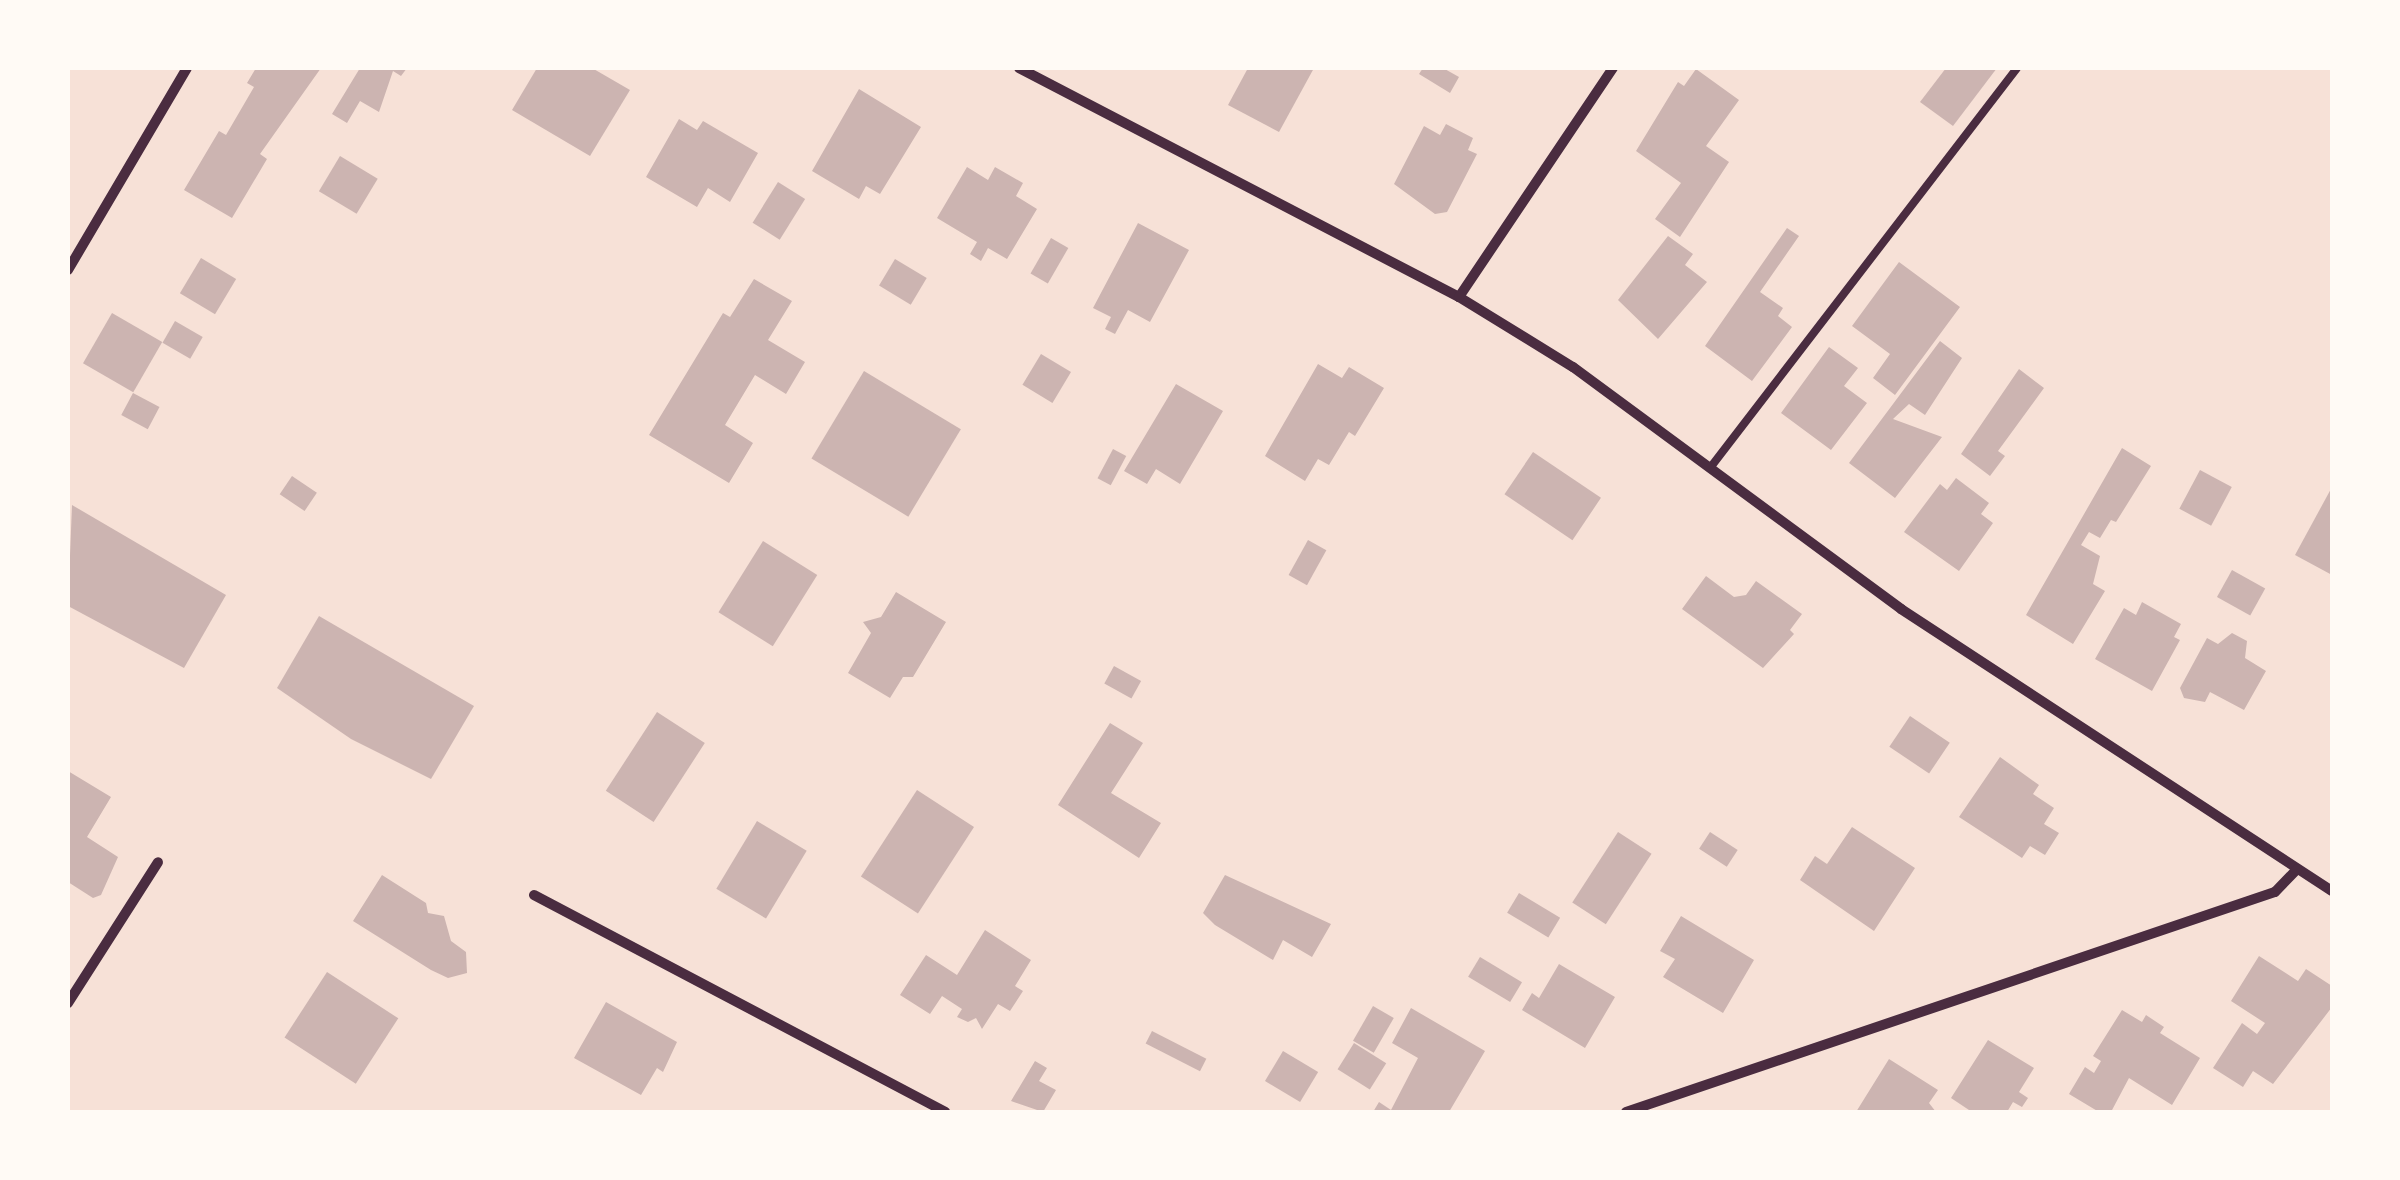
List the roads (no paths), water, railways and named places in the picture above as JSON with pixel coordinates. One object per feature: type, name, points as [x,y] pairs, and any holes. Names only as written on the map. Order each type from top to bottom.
[{"type":"street","points":[[68,270],[186,68]]},
{"type":"street","points":[[1019,68],[1459,297],[1573,367],[1901,609],[2332,892]]},
{"type":"street","points":[[1459,297],[1613,68]]},
{"type":"street","points":[[68,1003],[158,862]]},
{"type":"street","points":[[1626,1112],[2275,892],[2297,869]]},
{"type":"street","points":[[534,896],[945,1112]]},
{"type":"lane","points":[[1710,468],[2018,68]]}]
